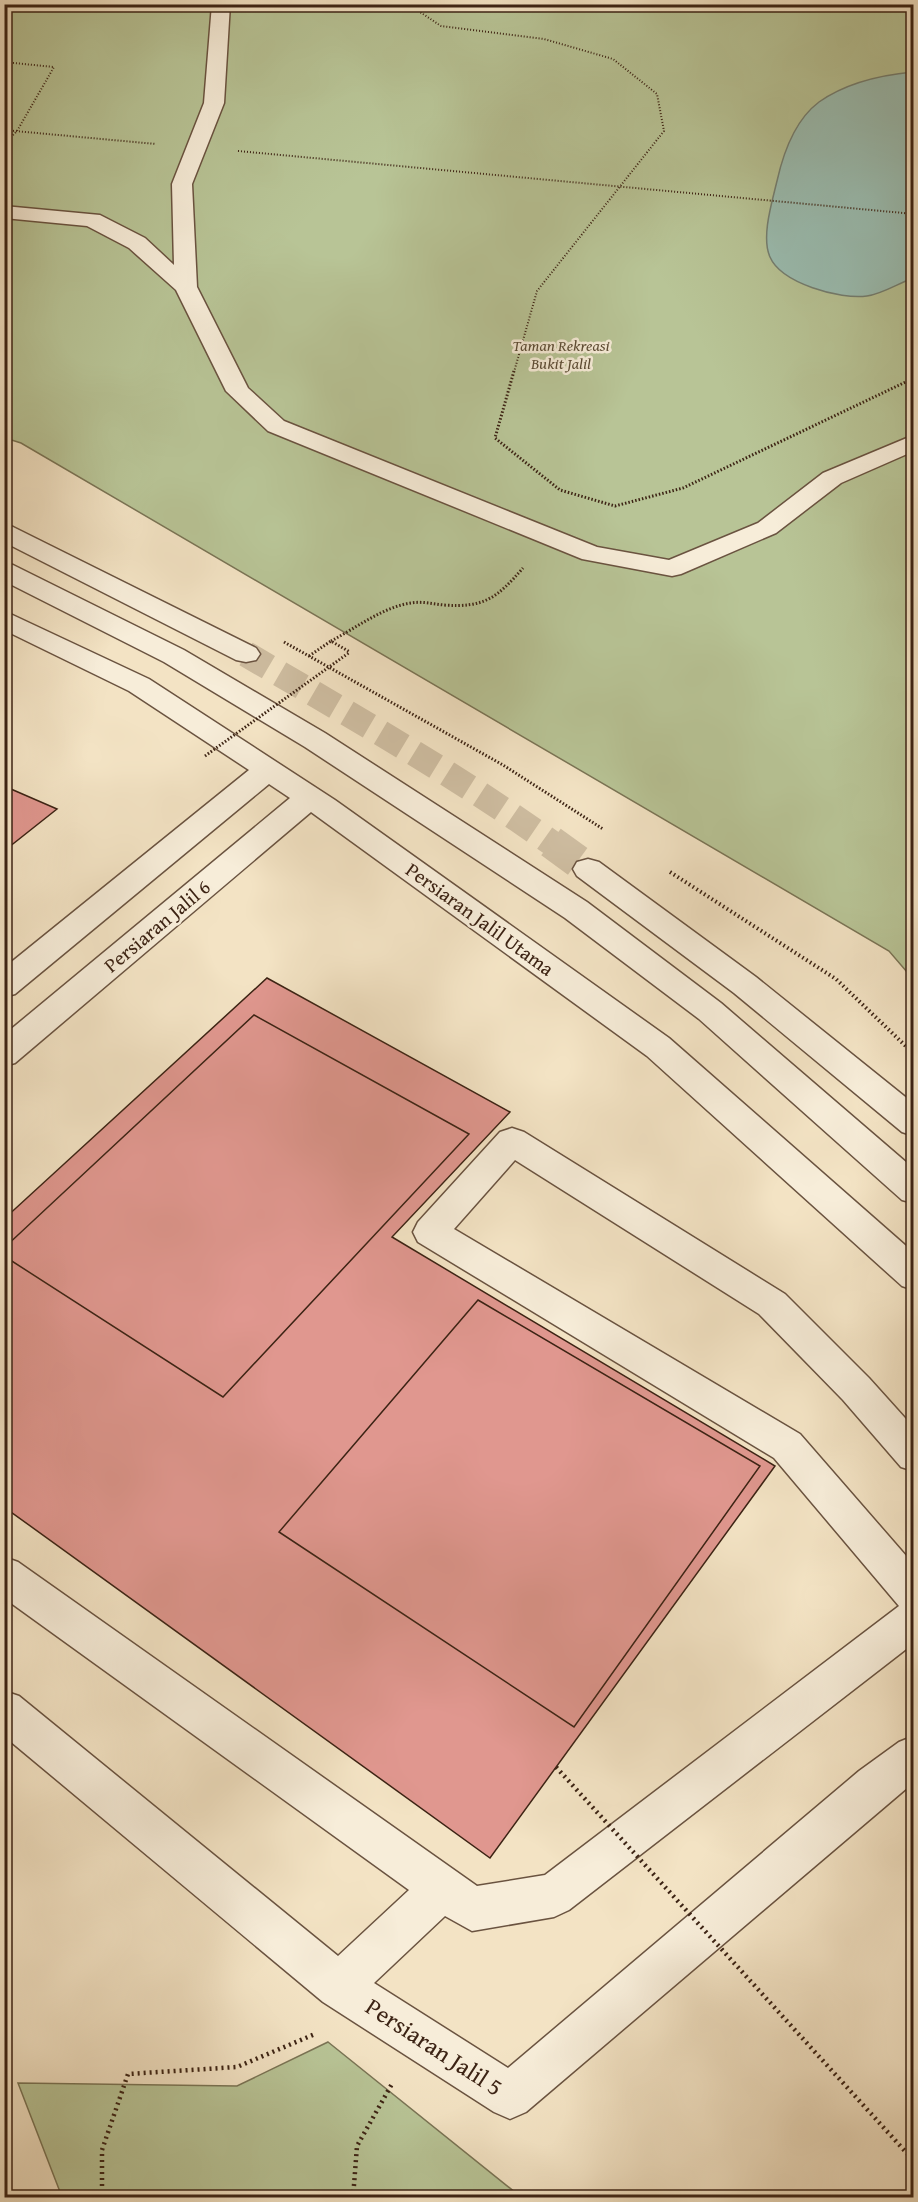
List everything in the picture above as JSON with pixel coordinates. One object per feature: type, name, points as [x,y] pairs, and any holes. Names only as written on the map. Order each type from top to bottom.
[{"type":"street","points":[[186,287],[182,184],[214,103],[221,4]]},
{"type":"street","points":[[4,212],[92,220],[137,243],[186,287],[238,391],[276,426],[591,554],[672,568],[767,528],[832,478],[914,442]]},
{"type":"street","points":[[4,532],[246,654]]},
{"type":"street","points":[[4,570],[174,656],[315,740],[576,910],[710,1011],[914,1190]]},
{"type":"street","name":"Persiaran Jalil Utama","points":[[4,620],[139,685],[269,769],[658,1047],[914,1276]]},
{"type":"street","points":[[4,986],[269,769]]},
{"type":"street","name":"Persiaran Jalil 6","points":[[4,1054],[171,914],[317,802],[365,774]]},
{"type":"street","points":[[588,869],[745,985],[914,1123]]},
{"type":"street","points":[[123,889],[171,914]]},
{"type":"street","points":[[914,1455],[856,1389],[772,1304],[512,1141],[430,1232],[787,1446],[914,1594]]},
{"type":"street","points":[[4,1575],[472,1909],[554,1895],[914,1619]]},
{"type":"street","name":"Persiaran Jalil 5","points":[[4,1710],[339,1986],[510,2096],[874,1786],[914,1756]]},
{"type":"street","points":[[339,1986],[402,1925],[444,1889]]},
{"type":"path","points":[[408,4],[441,26],[543,39],[613,59],[657,94],[664,131],[537,291],[495,438],[560,490],[615,506],[682,488],[914,378]]},
{"type":"path","points":[[4,62],[54,67],[17,131],[4,144]]},
{"type":"path","points":[[4,130],[914,214]]},
{"type":"path","points":[[309,656],[331,641],[410,603],[464,606],[490,602],[500,596],[549,537]]},
{"type":"path","points":[[278,639],[503,765],[604,830]]},
{"type":"path","points":[[206,756],[350,652],[331,641]]},
{"type":"path","points":[[665,869],[836,979],[914,1054]]},
{"type":"path","points":[[556,1767],[914,2161]]},
{"type":"path","points":[[102,2198],[102,2150],[128,2074],[237,2067],[318,2033]]},
{"type":"path","points":[[352,2198],[357,2146],[396,2076]]},
{"type":"green space","name":"Taman Rekreasi Bukit Jalil","points":[[895,4],[913,11],[913,979],[889,951],[21,443],[5,438],[4,5]]},
{"type":"green space","points":[[328,2042],[521,2197],[62,2197],[18,2083],[237,2086]]},
{"type":"water","points":[[913,72],[913,278],[879,293],[856,297],[812,288],[786,275],[770,257],[767,230],[770,209],[787,149],[803,118],[829,95],[852,85],[889,75]]},
{"type":"building","points":[[4,786],[57,809],[4,851]]},
{"type":"building","points":[[267,978],[510,1112],[392,1237],[775,1466],[490,1858],[4,1507],[4,1219]]},
{"type":"building","points":[[254,1015],[469,1134],[223,1397],[4,1256],[4,1248]]},
{"type":"building","points":[[478,1300],[760,1466],[574,1727],[279,1532]]},
{"type":"tunnel","points":[[246,654],[440,769],[553,844]]},
{"type":"tunnel","points":[[551,842],[588,869]]}]
